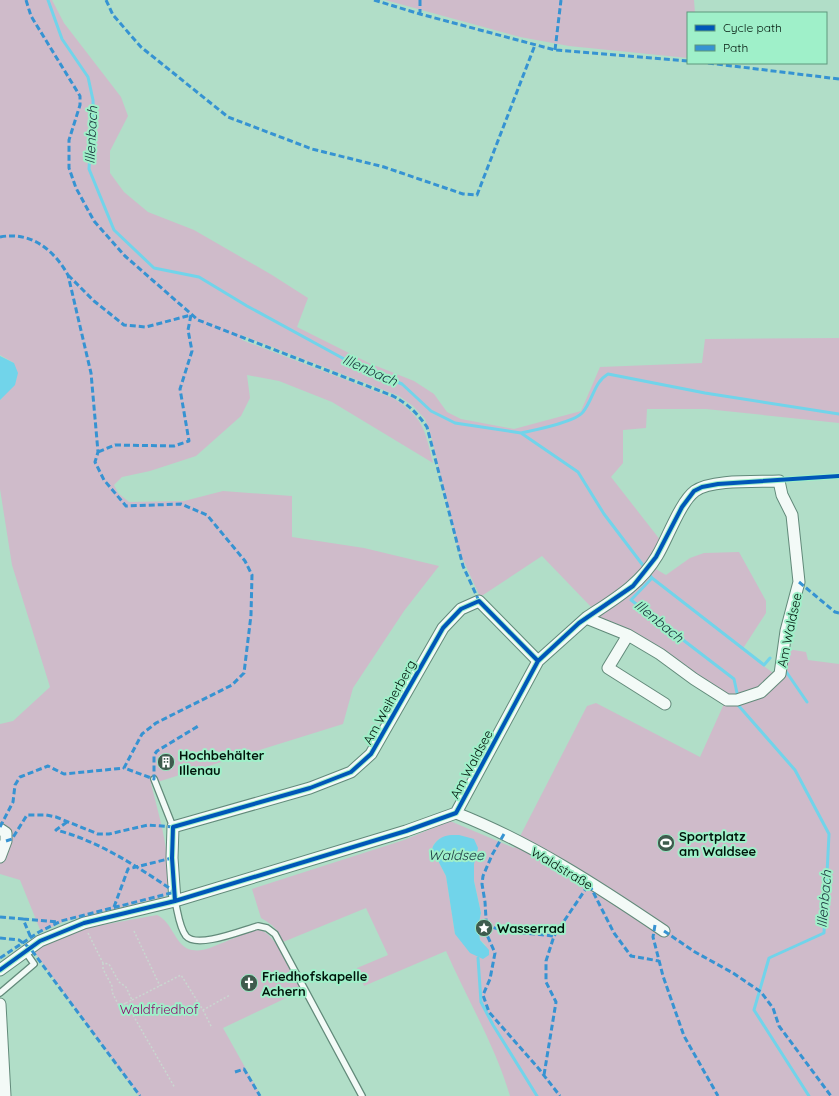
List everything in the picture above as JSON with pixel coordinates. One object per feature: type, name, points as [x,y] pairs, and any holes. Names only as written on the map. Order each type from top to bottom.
[{"type":"street","name":"Am Waldsee","points":[[0,970],[40,941],[84,924],[175,901],[406,831],[456,813],[538,662],[586,618],[633,586],[642,577],[651,564],[682,507],[694,491],[702,487],[718,484],[779,481],[782,495],[792,515],[799,582],[786,631],[780,674],[761,692],[737,700],[727,700],[694,679],[660,654],[628,636],[586,618]]},
{"type":"street","name":"Am Weiherberg","points":[[173,827],[310,788],[351,772],[372,754],[442,628],[461,609],[479,600],[538,662]]},
{"type":"street","points":[[628,636],[608,668],[665,704]]},
{"type":"street","name":"Waldstraße","points":[[456,813],[487,826],[557,863],[664,931]]},
{"type":"street","points":[[173,827],[172,858],[175,901]]},
{"type":"street","points":[[0,829],[6,833],[6,841],[0,857]]},
{"type":"street","points":[[0,1004],[5,1096]]},
{"type":"lane","points":[[154,779],[173,827]]},
{"type":"lane","points":[[175,901],[183,931],[187,938],[192,941],[205,942],[258,926],[267,928],[275,934],[362,1096]]},
{"type":"lane","points":[[0,992],[34,964],[25,951]]},
{"type":"path","points":[[84,924],[103,962],[103,969],[112,986],[112,992],[119,1006],[182,975],[212,1028]]},
{"type":"path","points":[[134,931],[160,986]]},
{"type":"path","points":[[103,962],[109,964],[119,982],[126,987],[132,1000]]},
{"type":"path","points":[[203,1010],[230,995]]},
{"type":"path","points":[[126,1003],[175,1088]]},
{"type":"green space","points":[[0,0],[52,0],[64,23],[121,97],[128,116],[110,151],[110,173],[124,192],[148,212],[194,230],[272,275],[308,298],[297,327],[369,363],[414,381],[434,394],[447,412],[461,419],[514,429],[581,411],[600,367],[702,363],[705,339],[839,338],[839,423],[706,409],[647,409],[646,428],[623,430],[623,463],[611,477],[661,541],[640,577],[594,610],[542,556],[480,597],[459,551],[430,432],[425,419],[413,406],[399,396],[241,335],[242,340],[393,398],[411,411],[417,418],[428,441],[433,463],[332,402],[279,381],[247,375],[250,398],[241,416],[196,456],[150,471],[122,477],[114,485],[118,493],[129,502],[184,501],[223,491],[292,496],[292,537],[364,548],[439,566],[404,611],[353,688],[343,724],[151,784],[167,853],[168,880],[167,894],[164,897],[65,921],[41,932],[20,880],[0,874],[0,724],[13,721],[50,687],[12,565],[0,489],[0,400],[14,363],[0,355]]},
{"type":"green space","points":[[385,0],[694,0],[695,12],[687,12],[687,58],[569,46],[520,37]]},
{"type":"green space","points":[[739,552],[766,601],[766,613],[742,650],[776,675],[781,648],[806,652],[808,660],[839,664],[839,1096],[510,1096],[489,1040],[446,951],[364,986],[357,968],[388,955],[366,908],[283,942],[275,928],[261,918],[252,889],[404,840],[450,821],[514,848],[587,706],[596,703],[700,757],[728,695],[593,619],[654,568],[666,575],[690,558],[704,553]],"holes":[[[440,838],[478,848],[474,864],[474,881],[481,913],[478,927],[480,940],[487,946],[455,934],[446,876],[432,849],[434,844]]]},
{"type":"green space","name":"Waldfriedhof","points":[[157,915],[167,923],[186,948],[192,950],[207,949],[245,933],[259,930],[265,932],[271,938],[284,956],[303,990],[223,1028],[261,1096],[139,1096],[33,950],[80,929]]},
{"type":"water","points":[[0,356],[14,363],[18,373],[15,385],[0,400]]},
{"type":"water","name":"Waldsee","points":[[451,835],[459,835],[474,839],[478,848],[474,864],[474,881],[481,913],[478,927],[480,940],[489,950],[489,955],[483,959],[470,953],[455,934],[446,876],[432,849],[439,839]]},
{"type":"waterway","name":"Illenbach","points":[[48,0],[62,39],[88,77],[93,100],[94,140],[90,152],[89,169],[114,230],[154,268],[199,277],[247,306],[346,360],[402,384],[431,411],[455,423],[521,433],[578,472],[604,514],[645,568]]},
{"type":"waterway","points":[[521,433],[554,425],[579,416],[583,412],[603,377],[608,374],[705,393],[839,414]]},
{"type":"waterway","name":"Illenbach","points":[[648,573],[652,578],[631,600],[734,679],[737,693]]},
{"type":"waterway","points":[[652,578],[764,665],[770,658]]},
{"type":"waterway","points":[[785,670],[807,702]]},
{"type":"waterway","name":"Illenbach","points":[[738,705],[795,770],[829,834],[824,933],[769,958],[754,1010],[809,1096]]},
{"type":"waterway","points":[[478,958],[481,1002],[493,1025],[537,1096]]},
{"type":"marked path","points":[[26,0],[31,16],[80,96],[80,105],[69,140],[69,168],[76,188],[94,221],[125,256],[198,320],[393,396],[412,409],[427,427],[463,566],[479,601]]},
{"type":"marked path","points":[[106,0],[113,15],[141,47],[228,117],[312,149],[384,167],[463,194],[477,195],[535,45]]},
{"type":"marked path","points":[[374,0],[420,14],[555,50],[687,61]]},
{"type":"marked path","points":[[420,0],[420,14]]},
{"type":"marked path","points":[[555,50],[561,0]]},
{"type":"marked path","points":[[716,64],[839,79]]},
{"type":"marked path","points":[[0,237],[22,237],[40,244],[49,250],[68,275],[91,373],[98,452],[95,462],[104,480],[126,506],[181,504],[207,515],[245,561],[252,575],[251,615],[244,673],[232,685],[156,723],[142,734],[124,768],[154,779],[154,755],[157,751],[200,725]]},
{"type":"marked path","points":[[68,275],[94,301],[124,325],[146,327],[191,315],[188,330],[192,351],[180,389],[189,441],[174,446],[115,445],[98,452]]},
{"type":"marked path","points":[[799,582],[835,612],[839,613]]},
{"type":"marked path","points":[[0,827],[13,802],[15,785],[20,777],[48,766],[64,774],[124,768]]},
{"type":"marked path","points":[[6,841],[12,839],[27,815],[46,815],[56,817],[98,834],[109,834],[148,825],[173,827]]},
{"type":"marked path","points":[[67,822],[56,830],[103,848],[147,873],[175,892]]},
{"type":"marked path","points":[[504,834],[492,855],[483,876],[482,884],[485,902],[487,935],[495,953],[490,979],[483,995],[489,1012],[539,1069],[560,1096]]},
{"type":"marked path","points":[[114,907],[128,869],[172,858]]},
{"type":"marked path","points":[[544,1075],[556,1002],[546,982],[546,961],[554,936],[589,884],[614,933],[631,956],[659,961]]},
{"type":"marked path","points":[[0,958],[39,932],[61,921],[175,892]]},
{"type":"marked path","points":[[0,917],[23,919],[31,938]]},
{"type":"marked path","points":[[23,919],[59,922]]},
{"type":"marked path","points":[[485,925],[505,931],[554,936]]},
{"type":"marked path","points":[[655,925],[653,937],[663,976],[684,1036],[718,1096]]},
{"type":"marked path","points":[[664,931],[695,952],[733,973],[761,992],[773,1008],[779,1026],[831,1096]]},
{"type":"marked path","points":[[0,938],[19,940],[30,948],[140,1096]]},
{"type":"marked path","points":[[235,1072],[244,1069],[260,1096]]},
{"type":"cycle path","points":[[0,970],[40,941],[84,923],[175,901],[406,831],[456,813],[538,661],[579,623],[633,586],[656,557],[682,507],[694,491],[702,487],[718,484],[839,476]]},
{"type":"cycle path","points":[[175,901],[172,858],[173,827],[310,788],[351,772],[371,754],[443,628],[461,609],[479,601],[538,661]]},
{"type":"place","name":"Hochbehälter Illenau","points":[[166,762]]},
{"type":"place","name":"Sportplatz am Waldsee","points":[[666,843]]},
{"type":"place","name":"Wasserrad","points":[[484,928]]},
{"type":"place","name":"Friedhofskapelle Achern","points":[[249,983]]}]
